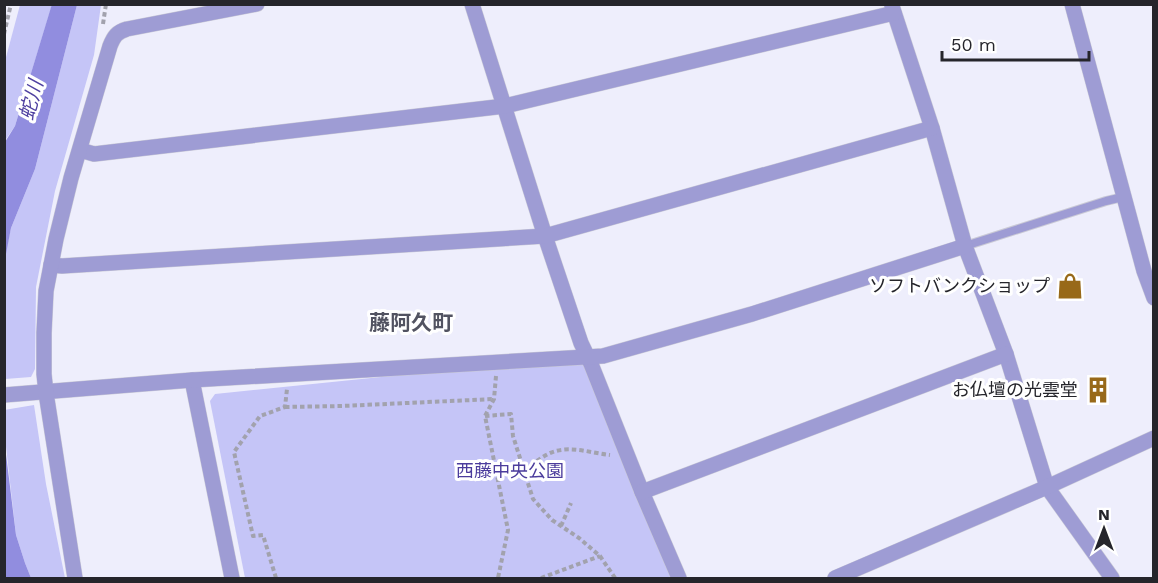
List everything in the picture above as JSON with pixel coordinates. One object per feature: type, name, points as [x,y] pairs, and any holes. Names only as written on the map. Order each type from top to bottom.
[{"type":"street","points":[[75,579],[44,374],[46,291],[66,198],[110,46],[119,32],[257,4]]},
{"type":"street","points":[[472,4],[580,343],[679,579]]},
{"type":"street","points":[[1072,4],[1123,196],[1148,269],[1154,298]]},
{"type":"street","points":[[80,150],[94,154],[505,106],[893,9],[932,128],[964,246],[1006,354],[1047,487],[1112,579]]},
{"type":"street","points":[[51,265],[545,236],[932,128]]},
{"type":"street","points":[[4,395],[192,380],[603,356],[752,314],[964,246]]},
{"type":"street","points":[[642,492],[1006,354]]},
{"type":"street","points":[[192,380],[232,579]]},
{"type":"street","points":[[835,579],[1154,438]]},
{"type":"lane","points":[[964,246],[1123,196]]},
{"type":"path","points":[[4,34],[11,4]]},
{"type":"path","points":[[496,376],[494,399],[485,416],[508,530],[498,579]]},
{"type":"path","points":[[285,407],[288,386]]},
{"type":"path","points":[[276,579],[263,535],[253,536],[234,452],[261,416],[285,407],[494,399]]},
{"type":"path","points":[[485,416],[511,414],[513,436],[533,499],[552,520],[600,556],[615,579]]},
{"type":"path","points":[[525,470],[547,454],[557,450],[568,449],[602,454]]},
{"type":"path","points":[[561,526],[571,503]]},
{"type":"path","points":[[541,579],[600,556]]},
{"type":"green space","points":[[20,5],[52,5],[15,126],[4,142],[5,61]]},
{"type":"green space","points":[[77,5],[101,5],[94,55],[55,191],[36,287],[35,369],[31,377],[5,379],[4,259],[11,228],[35,169]]},
{"type":"green space","name":"西藤中央公園","points":[[586,361],[672,578],[245,578],[210,401],[215,394],[498,365]]},
{"type":"green space","points":[[34,405],[46,484],[65,578],[31,578],[16,535],[4,410]]},
{"type":"water","name":"蛇川","points":[[52,4],[77,5],[35,169],[11,228],[5,259],[5,142],[15,126]]},
{"type":"water","points":[[4,438],[16,535],[31,578],[5,578]]},
{"type":"place","name":"ソフトバンクショップ","points":[[1070,286]]},
{"type":"place","name":"お仏壇の光雲堂","points":[[1098,390]]},
{"type":"district","name":"藤阿久町","points":[[411,323]]}]
